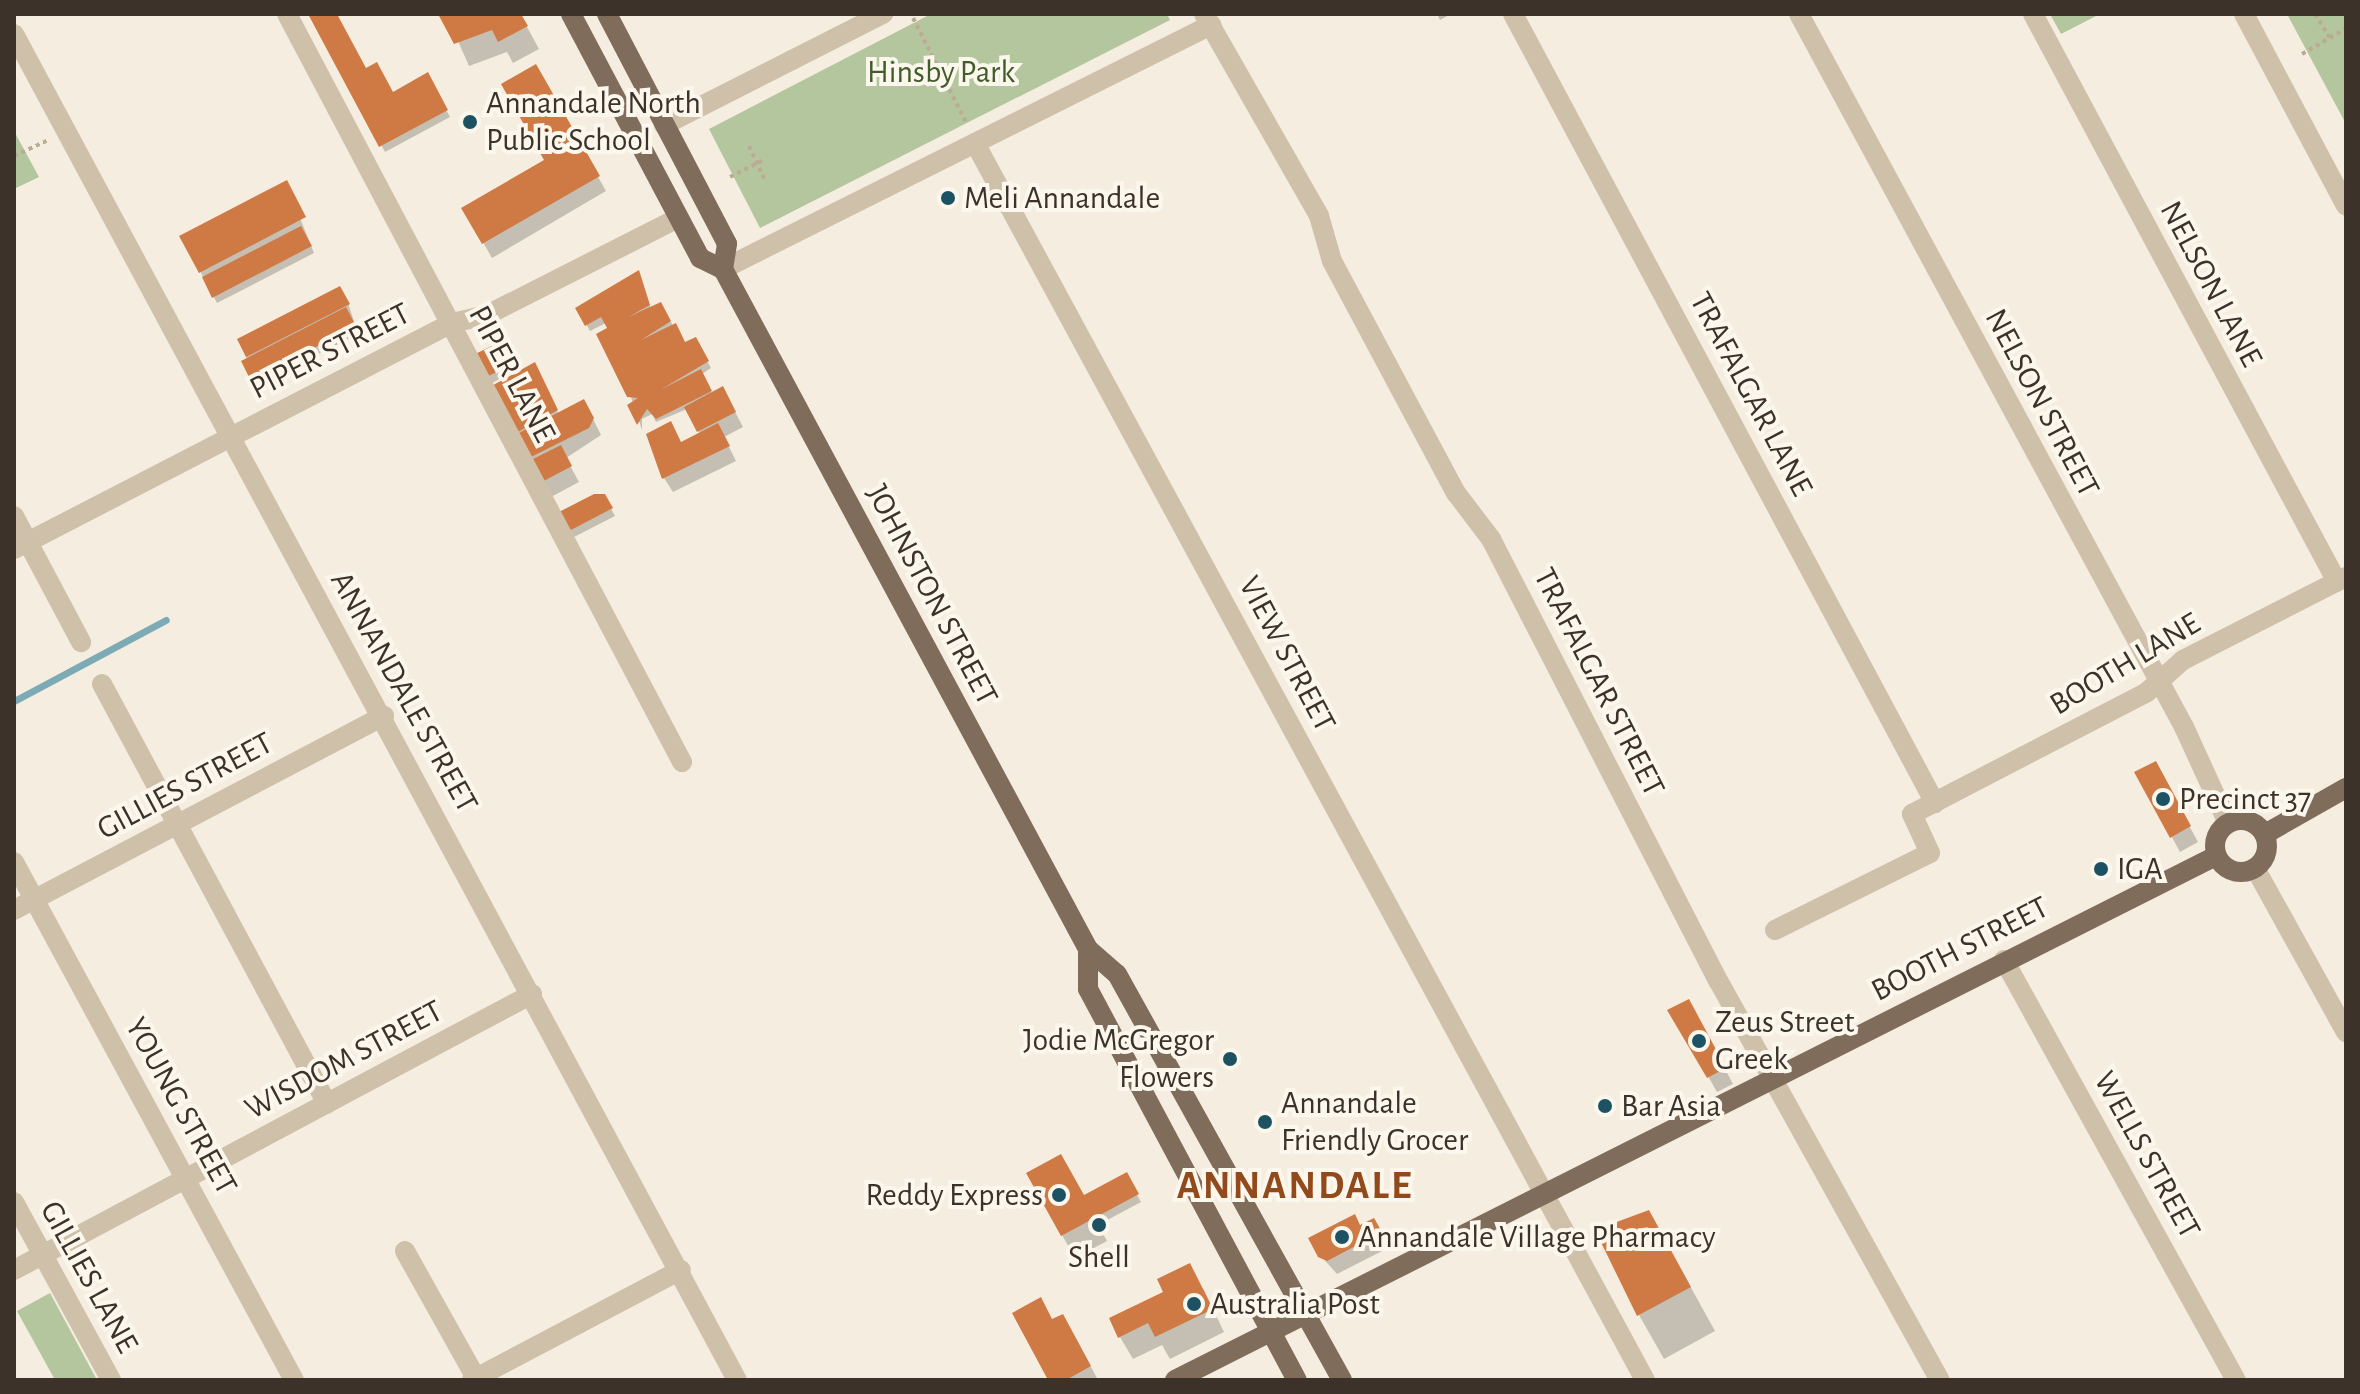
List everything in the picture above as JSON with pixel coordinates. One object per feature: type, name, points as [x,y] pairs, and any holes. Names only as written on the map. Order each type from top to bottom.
[{"type":"main road","name":"JOHNSTON STREET","points":[[571,14],[700,258],[723,269],[1088,949],[1117,974],[1342,1380]]},
{"type":"main road","name":"JOHNSTON STREET","points":[[607,14],[727,244],[723,269]]},
{"type":"main road","points":[[2265,834],[2346,788]]},
{"type":"main road","points":[[2250,821],[2265,834],[2266,855],[2255,868],[2232,871],[2216,856],[2215,841],[2228,823],[2250,821]]},
{"type":"main road","name":"BOOTH STREET","points":[[1175,1380],[2004,960],[2216,856]]},
{"type":"main road","name":"JOHNSTON STREET","points":[[1088,949],[1088,989],[1297,1380]]},
{"type":"street","name":"PIPER LANE","points":[[287,14],[682,762]]},
{"type":"street","points":[[664,125],[883,14]]},
{"type":"street","name":"TRAFALGAR LANE","points":[[1513,14],[1935,803]]},
{"type":"street","name":"NELSON STREET","points":[[1799,14],[2157,680],[2228,823]]},
{"type":"street","name":"NELSON LANE","points":[[2033,14],[2342,580]]},
{"type":"street","points":[[2244,14],[2346,206]]},
{"type":"street","points":[[723,269],[972,135],[1207,20]]},
{"type":"street","name":"TRAFALGAR STREET","points":[[1207,20],[1940,1380]]},
{"type":"street","name":"ANNANDALE STREET","points":[[14,34],[229,436],[384,716],[737,1380]]},
{"type":"street","name":"VIEW STREET","points":[[972,135],[1645,1380]]},
{"type":"street","name":"PIPER STREET","points":[[21,545],[452,323],[487,315],[678,218]]},
{"type":"street","points":[[14,516],[21,545],[81,642]]},
{"type":"street","name":"BOOTH LANE","points":[[1935,803],[2139,696],[2157,680],[2342,580]]},
{"type":"street","points":[[102,684],[327,1103]]},
{"type":"street","name":"GILLIES STREET","points":[[14,910],[384,716]]},
{"type":"street","points":[[1775,930],[1930,853],[1912,814],[1935,803]]},
{"type":"street","name":"YOUNG STREET","points":[[14,862],[294,1380]]},
{"type":"street","points":[[2255,868],[2346,1032]]},
{"type":"street","name":"WELLS STREET","points":[[2004,960],[2236,1380]]},
{"type":"street","name":"WISDOM STREET","points":[[14,1270],[532,994]]},
{"type":"street","name":"GILLIES LANE","points":[[14,1202],[111,1380]]},
{"type":"street","points":[[405,1251],[475,1379],[681,1270]]},
{"type":"path","points":[[2315,14],[2330,38]]},
{"type":"path","points":[[913,18],[972,135]]},
{"type":"path","points":[[2302,54],[2346,28]]},
{"type":"path","points":[[14,156],[66,131]]},
{"type":"path","points":[[749,146],[760,163],[765,180]]},
{"type":"path","points":[[730,177],[760,163]]},
{"type":"green space","name":"Hinsby Park","points":[[931,14],[1167,14],[1170,20],[760,228],[709,129]]},
{"type":"green space","points":[[2050,14],[2100,14],[2061,34]]},
{"type":"green space","points":[[2287,14],[2346,14],[2346,124]]},
{"type":"green space","points":[[14,131],[39,177],[14,189]]},
{"type":"green space","points":[[50,1293],[97,1380],[55,1380],[17,1311]]},
{"type":"building","points":[[308,14],[337,14],[366,68],[377,62],[393,92],[428,72],[448,110],[379,147]]},
{"type":"building","points":[[438,14],[521,14],[528,26],[498,42],[492,30],[454,44]]},
{"type":"building","points":[[536,64],[600,176],[482,244],[461,208],[544,160],[501,84]]},
{"type":"building","points":[[287,180],[306,217],[199,273],[179,236]]},
{"type":"building","points":[[301,226],[312,246],[212,298],[202,277]]},
{"type":"building","points":[[639,270],[650,305],[628,317],[661,302],[671,321],[641,340],[676,323],[685,342],[696,337],[709,361],[660,390],[701,369],[712,391],[656,419],[647,409],[637,425],[627,405],[638,398],[627,397],[596,334],[607,328],[601,317],[585,326],[575,308]]},
{"type":"building","points":[[340,286],[350,304],[246,357],[237,339]]},
{"type":"building","points":[[346,307],[356,326],[251,381],[241,361]]},
{"type":"building","points":[[496,344],[507,367],[484,378],[473,355]]},
{"type":"building","points":[[535,362],[558,410],[514,434],[488,388]]},
{"type":"building","points":[[723,386],[736,412],[697,432],[684,407]]},
{"type":"building","points":[[584,399],[594,418],[589,428],[527,459],[515,435]]},
{"type":"building","points":[[671,421],[681,442],[718,423],[730,446],[662,479],[646,434]]},
{"type":"building","points":[[561,445],[572,466],[540,483],[529,461]]},
{"type":"building","points":[[594,494],[605,494],[613,508],[569,531],[559,512]]},
{"type":"building","name":"Precinct 37","points":[[2156,761],[2191,826],[2170,838],[2134,772]]},
{"type":"building","name":"Zeus Street Greek","points":[[1689,999],[1726,1068],[1707,1078],[1667,1010]]},
{"type":"building","points":[[1061,1154],[1084,1195],[1127,1172],[1139,1194],[1061,1236],[1026,1173]]},
{"type":"building","points":[[1649,1210],[1691,1287],[1637,1316],[1595,1230]]},
{"type":"building","name":"Annandale Village Pharmacy","points":[[1355,1214],[1360,1225],[1374,1218],[1382,1232],[1327,1261],[1318,1257],[1308,1238]]},
{"type":"building","points":[[1190,1263],[1213,1309],[1155,1337],[1148,1323],[1118,1338],[1109,1318],[1163,1292],[1157,1279]]},
{"type":"building","points":[[1041,1297],[1052,1319],[1063,1314],[1091,1366],[1066,1380],[1048,1380],[1012,1313]]},
{"type":"waterway","points":[[14,701],[166,620]]},
{"type":"place","name":"Annandale North Public School","points":[[470,122]]},
{"type":"place","name":"Meli Annandale","points":[[948,198]]},
{"type":"place","name":"Precinct 37","points":[[2163,799]]},
{"type":"place","name":"IGA","points":[[2101,869]]},
{"type":"place","name":"Zeus Street Greek","points":[[1699,1041]]},
{"type":"place","name":"Jodie McGregor Flowers","points":[[1230,1059]]},
{"type":"place","name":"Bar Asia","points":[[1605,1106]]},
{"type":"place","name":"Annandale Friendly Grocer","points":[[1265,1122]]},
{"type":"place","name":"Reddy Express","points":[[1059,1195]]},
{"type":"place","name":"Shell","points":[[1099,1225]]},
{"type":"place","name":"Annandale Village Pharmacy","points":[[1342,1237]]},
{"type":"place","name":"Australia Post","points":[[1194,1304]]},
{"type":"district","name":"ANNANDALE","points":[[1295,1186]]}]
